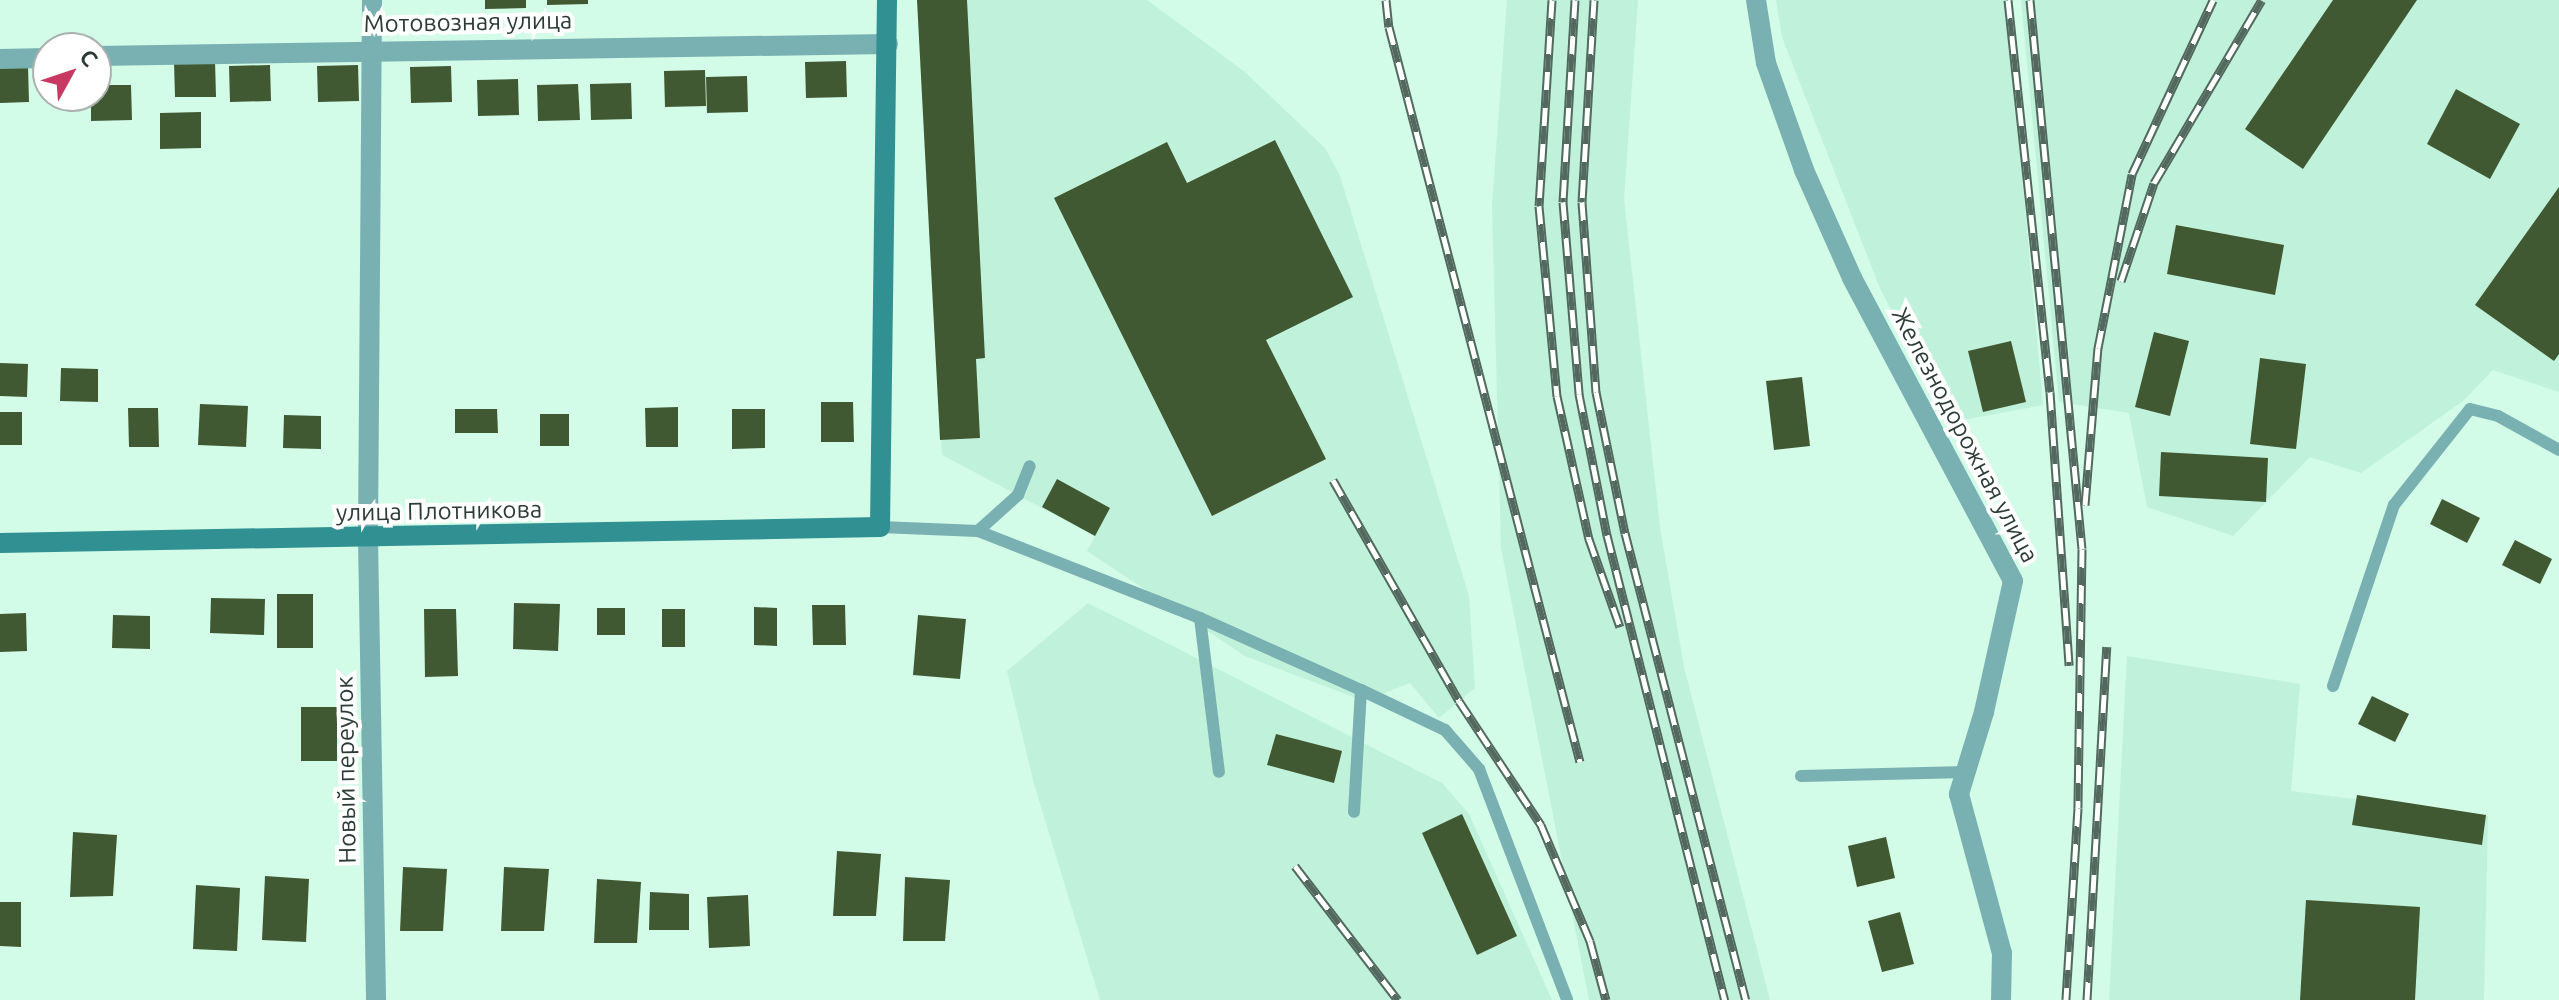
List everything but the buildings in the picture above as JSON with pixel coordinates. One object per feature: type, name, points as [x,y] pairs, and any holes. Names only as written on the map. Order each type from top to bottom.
[{"type":"street","name":"Новый переулок","points":[[372,0],[368,539],[376,1000]]},
{"type":"street","points":[[880,527],[887,0]]},
{"type":"street","name":"Железнодорожная улица","points":[[1756,0],[1766,63],[1804,170],[1852,278],[2013,581],[1959,794],[2002,953],[2001,1000]]},
{"type":"street","name":"Мотовозная улица","points":[[112,56],[371,49],[888,44]]},
{"type":"street","points":[[0,59],[32,58]]},
{"type":"street","name":"улица Плотникова","points":[[0,543],[368,539],[880,527]]},
{"type":"lane","points":[[2333,686],[2394,505],[2470,409],[2498,416],[2559,450]]},
{"type":"lane","points":[[978,531],[1018,495],[1030,466]]},
{"type":"lane","points":[[880,527],[978,531],[1200,618],[1445,730],[1479,769],[1567,1000]]},
{"type":"lane","points":[[1200,618],[1219,772]]},
{"type":"lane","points":[[1354,812],[1361,690]]},
{"type":"lane","points":[[1801,776],[1966,772]]},
{"type":"shaded area","points":[[917,0],[1147,0],[1245,72],[1325,148],[1340,176],[1469,596],[1475,688],[1439,718],[1410,683],[1364,701],[1245,656],[1087,551],[1095,536],[942,455]]},
{"type":"shaded area","points":[[1507,0],[1638,0],[1624,199],[1660,527],[1684,667],[1770,1000],[1589,1000],[1501,548],[1492,205]]},
{"type":"shaded area","points":[[1776,0],[2006,0],[2043,405],[1947,423],[1879,286],[1782,37]]},
{"type":"shaded area","points":[[2021,0],[2559,0],[2559,392],[2493,370],[2463,401],[2361,473],[2310,457],[2233,536],[2147,507],[2129,413],[2059,402]]},
{"type":"shaded area","points":[[1088,603],[1442,783],[1469,814],[1552,1000],[1100,1000],[1034,784],[1007,671]]},
{"type":"shaded area","points":[[2127,656],[2300,684],[2291,791],[2488,816],[2484,1000],[2109,1000]]},
{"type":"railway","points":[[1386,0],[1389,27],[1580,762]]},
{"type":"railway","points":[[1552,0],[1539,206],[1557,396],[1589,539],[1620,627]]},
{"type":"railway","points":[[1575,0],[1563,202],[1579,394],[1607,535],[1725,1000]]},
{"type":"railway","points":[[1594,0],[1582,202],[1596,392],[1625,533],[1746,1000]]},
{"type":"railway","points":[[2008,0],[2050,392],[2069,665]]},
{"type":"railway","points":[[2030,0],[2082,549],[2078,808],[2066,1000]]},
{"type":"railway","points":[[2085,505],[2098,348],[2132,174],[2213,0]]},
{"type":"railway","points":[[2121,281],[2154,183],[2262,0]]},
{"type":"railway","points":[[1333,480],[1459,701],[1541,825],[1590,941],[1606,1000]]},
{"type":"railway","points":[[2087,1000],[2107,647]]},
{"type":"railway","points":[[1295,866],[1398,1000]]}]
